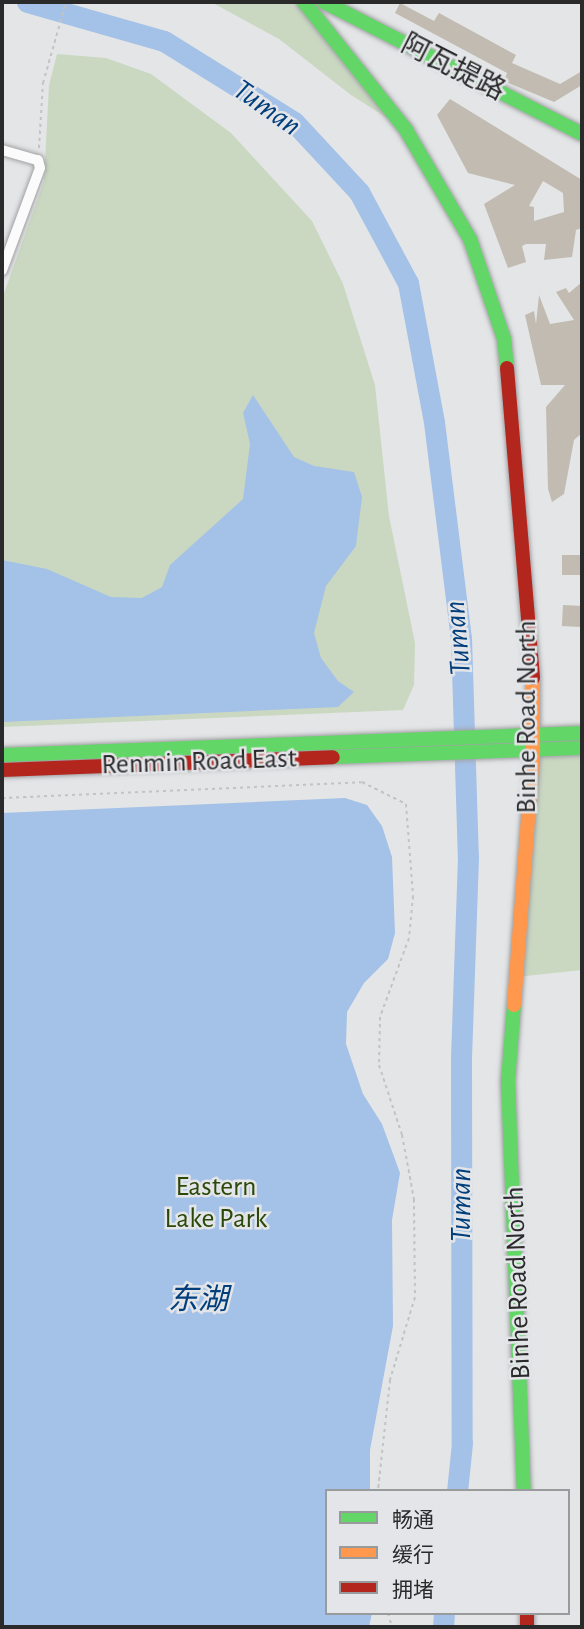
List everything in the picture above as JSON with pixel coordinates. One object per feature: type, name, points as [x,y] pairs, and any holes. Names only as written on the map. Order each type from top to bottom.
[{"type":"main road","name":"Binhe Road North","points":[[304,2],[406,130],[470,239],[504,339],[533,674],[533,743],[508,1081],[520,1299],[524,1489]]},
{"type":"main road","name":"阿瓦提路","points":[[324,2],[582,134]]},
{"type":"main road","points":[[394,749],[533,743],[582,733]]},
{"type":"main road","points":[[533,743],[582,748]]},
{"type":"main road","name":"Renmin Road East","points":[[2,755],[394,749]]},
{"type":"main road","name":"Renmin Road East","points":[[2,770],[394,749]]},
{"type":"street","points":[[2,150],[38,160],[40,168],[2,270]]},
{"type":"path","points":[[38,160],[49,54],[66,2]]},
{"type":"path","points":[[2,798],[362,782],[406,804],[413,895],[408,939],[380,1017],[379,1065],[402,1135],[414,1199],[415,1297],[390,1380],[378,1489]]},
{"type":"green space","points":[[211,2],[302,2],[406,130],[351,95],[279,39]]},
{"type":"green space","points":[[57,54],[106,58],[151,74],[231,133],[312,221],[343,284],[375,385],[389,516],[415,643],[414,685],[403,710],[2,727],[2,299],[44,181],[49,85]]},
{"type":"green space","points":[[582,748],[582,970],[516,977],[533,750]]},
{"type":"water","points":[[253,395],[294,457],[314,466],[354,472],[362,497],[356,546],[326,586],[314,633],[321,658],[338,681],[354,692],[338,707],[2,722],[2,560],[47,569],[111,597],[142,598],[162,587],[170,565],[243,499],[250,444],[243,413]]},
{"type":"water","name":"东湖","points":[[345,798],[367,805],[382,826],[392,857],[395,933],[388,959],[364,983],[347,1012],[346,1044],[363,1094],[382,1124],[400,1173],[392,1220],[393,1326],[370,1450],[370,1489],[325,1489],[325,1615],[372,1615],[369,1627],[2,1627],[2,813]]},
{"type":"building","points":[[400,3],[434,21],[439,13],[516,55],[512,63],[560,84],[582,71],[582,85],[554,102],[504,81],[507,73],[395,13]]},
{"type":"building","points":[[450,99],[582,180],[582,228],[576,230],[572,257],[544,260],[546,244],[526,244],[522,246],[526,262],[508,268],[484,204],[515,185],[468,173],[437,115]],"holes":[[[543,181],[563,193],[564,212],[534,221],[534,207],[529,206]]]},
{"type":"building","points":[[582,282],[582,433],[574,440],[564,494],[552,502],[548,489],[546,407],[565,385],[541,385],[525,315],[534,311],[536,324],[539,295],[550,324],[574,320],[556,292],[566,288],[569,293]]},
{"type":"building","points":[[562,555],[582,555],[582,575],[562,575]]},
{"type":"building","points":[[563,605],[582,606],[581,627],[562,626]]},
{"type":"waterway","name":"Tuman","points":[[27,2],[164,41],[294,122],[359,192],[408,283],[434,422],[461,638],[468,857],[461,1058],[462,1443],[457,1489]]},
{"type":"waterway","name":"Tuman","points":[[443,1627],[444,1615]]},
{"type":"traffic: fast","points":[[304,2],[406,130],[470,239],[504,339],[507,368]]},
{"type":"traffic: fast","points":[[324,2],[582,134]]},
{"type":"traffic: fast","points":[[2,755],[582,733]]},
{"type":"traffic: fast","points":[[333,757],[582,748]]},
{"type":"traffic: fast","points":[[514,1005],[508,1081],[524,1489]]},
{"type":"traffic: slow","points":[[514,1005],[533,750],[533,678]]},
{"type":"traffic: jam","points":[[507,368],[533,678]]},
{"type":"traffic: jam","points":[[2,770],[333,757]]},
{"type":"traffic: jam","points":[[527,1615],[527,1627]]},
{"type":"park label","name":"Eastern Lake Park","points":[[216,1203]]}]
